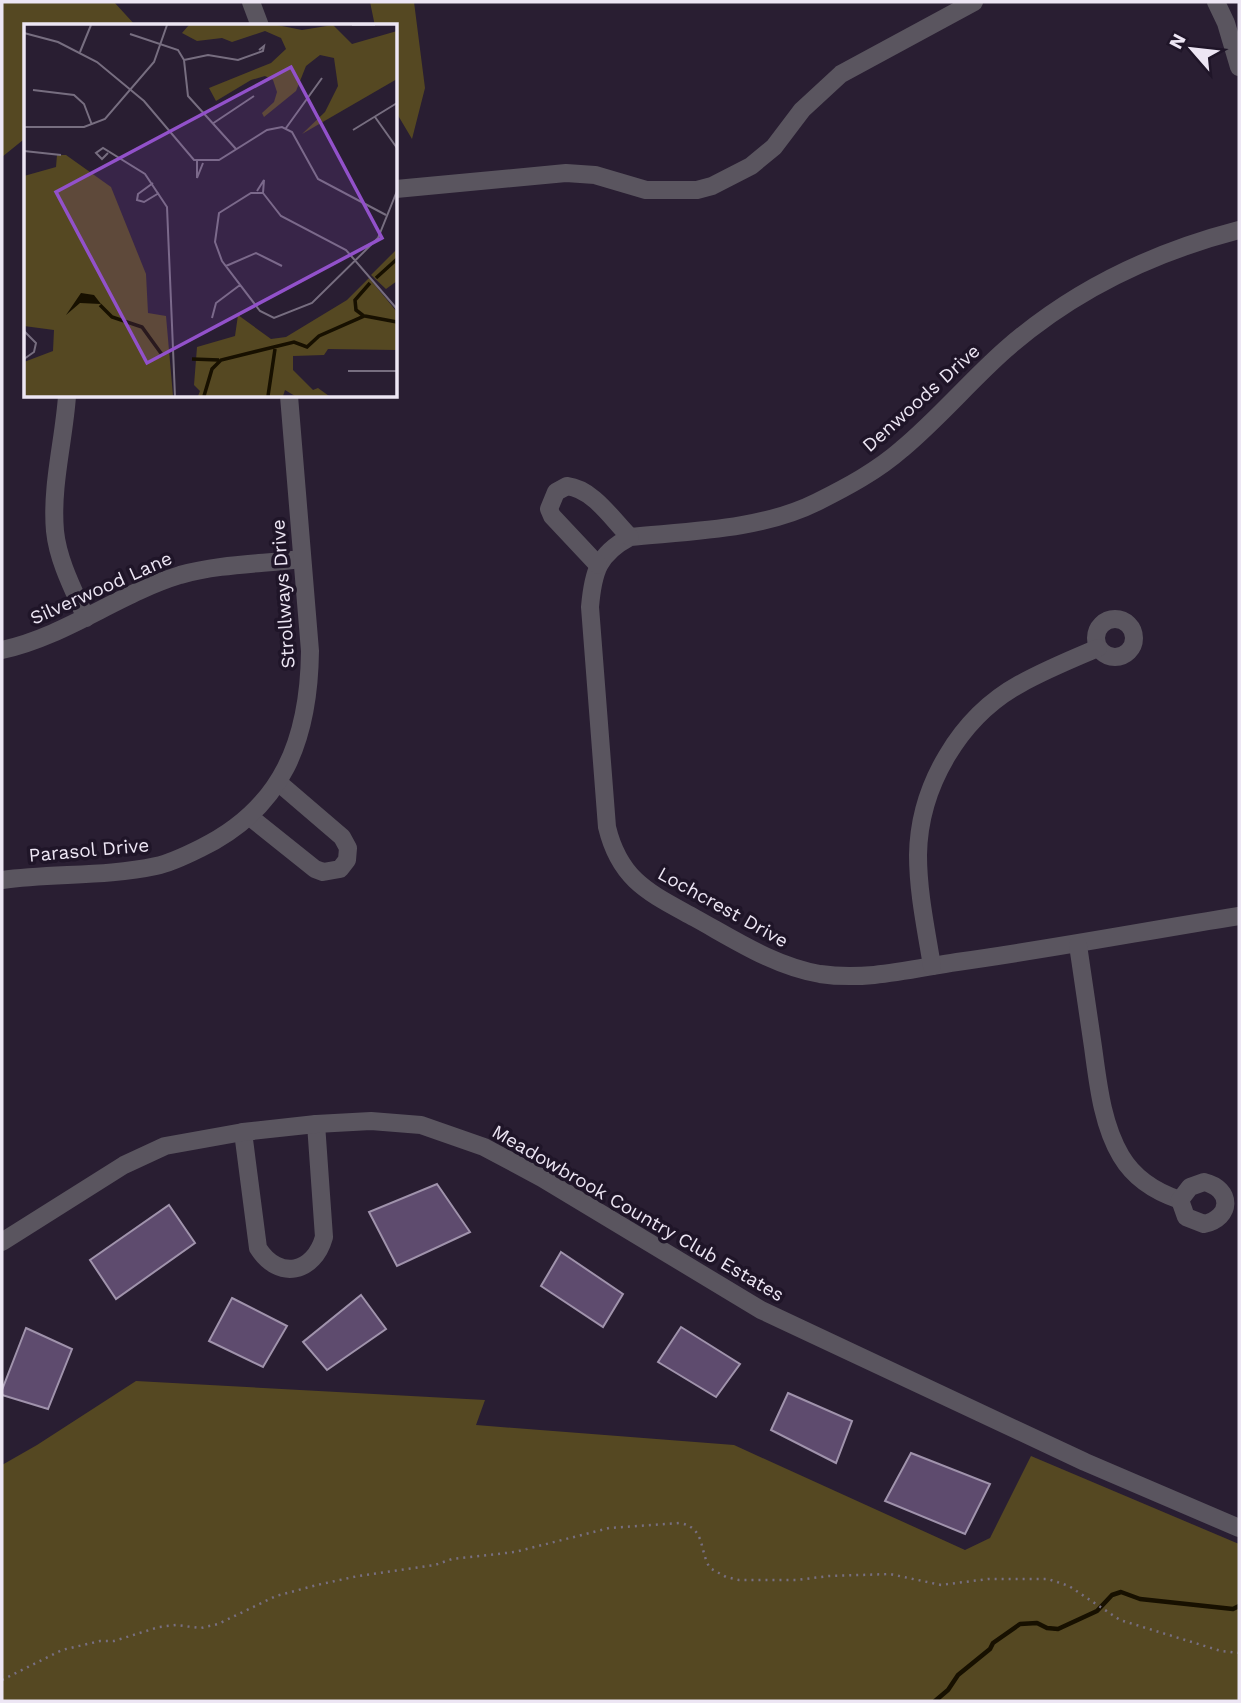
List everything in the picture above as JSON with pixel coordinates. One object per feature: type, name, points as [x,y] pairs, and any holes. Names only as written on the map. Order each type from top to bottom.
[{"type":"street","points":[[251,2],[259,24]]},
{"type":"street","points":[[397,189],[566,173],[595,175],[646,190],[697,190],[712,186],[751,166],[774,147],[802,110],[841,74],[974,2]]},
{"type":"street","points":[[1216,2],[1226,23],[1239,67]]},
{"type":"street","name":"Denwoods Drive","points":[[630,537],[762,520],[814,504],[863,477],[902,449],[1005,350],[1083,292],[1197,241],[1239,230]]},
{"type":"street","points":[[66,397],[55,492],[55,533],[65,570],[86,618]]},
{"type":"street","name":"Strollways Drive","points":[[279,783],[303,723],[310,691],[310,651],[289,397]]},
{"type":"street","points":[[567,486],[588,493],[630,537],[615,545],[598,565],[552,516],[551,504],[556,492],[567,486]]},
{"type":"street","name":"Silverwood Lane","points":[[2,650],[46,637],[148,587],[179,576],[208,569],[302,559]]},
{"type":"street","name":"Lochcrest Drive","points":[[598,565],[592,584],[590,607],[607,827],[612,848],[621,866],[655,897],[764,957],[821,974],[892,974],[1239,916]]},
{"type":"street","points":[[932,966],[918,852],[922,818],[933,784],[947,756],[964,731],[999,698],[1019,684],[1097,648]]},
{"type":"street","points":[[250,817],[315,869],[329,872],[344,865],[349,855],[342,838],[279,783]]},
{"type":"street","name":"Parasol Drive","points":[[2,880],[159,866],[214,842],[250,817],[279,783]]},
{"type":"street","points":[[1078,945],[1095,1062],[1110,1134],[1121,1157],[1134,1173],[1149,1186],[1180,1200]]},
{"type":"street","name":"Meadowbrook Country Club Estates","points":[[2,1242],[124,1166],[165,1146],[243,1132],[316,1124],[371,1121],[421,1125],[484,1147],[542,1178],[761,1310],[1084,1462],[1239,1528]]},
{"type":"street","points":[[243,1132],[258,1248],[274,1265],[292,1269],[313,1259],[320,1250],[324,1237],[316,1124]]},
{"type":"path","points":[[2,1680],[62,1650],[114,1640],[159,1627],[176,1625],[201,1628],[276,1596],[317,1585],[435,1565],[452,1559],[514,1552],[609,1528],[680,1523],[688,1524],[699,1534],[710,1568],[738,1580],[797,1580],[890,1574],[941,1586],[988,1579],[1048,1579],[1069,1586],[1120,1620],[1239,1653]]},
{"type":"shaded area","points":[[2,2],[114,2],[134,24],[24,24],[24,140],[2,157]]},
{"type":"shaded area","points":[[370,2],[414,2],[425,88],[412,139],[397,114],[397,24],[375,24]]},
{"type":"shaded area","points":[[136,1381],[485,1400],[476,1425],[734,1445],[965,1550],[990,1538],[1031,1456],[1239,1544],[1239,1701],[2,1701],[2,1465]]},
{"type":"building","points":[[437,1184],[470,1232],[397,1266],[369,1212]]},
{"type":"building","points":[[169,1205],[195,1243],[116,1299],[90,1260]]},
{"type":"building","points":[[561,1252],[623,1294],[603,1327],[541,1286]]},
{"type":"building","points":[[361,1295],[386,1329],[327,1370],[303,1342]]},
{"type":"building","points":[[232,1298],[287,1326],[263,1367],[209,1341]]},
{"type":"building","points":[[681,1327],[740,1364],[716,1397],[658,1362]]},
{"type":"building","points":[[26,1328],[72,1349],[48,1409],[2,1395]]},
{"type":"building","points":[[788,1393],[852,1421],[836,1463],[771,1430]]},
{"type":"building","points":[[911,1453],[990,1484],[965,1534],[885,1501]]},
{"type":"waterway","points":[[935,1701],[948,1690],[958,1675],[990,1649],[993,1643],[1020,1624],[1037,1623],[1058,1629],[1097,1611],[1112,1595],[1121,1592],[1140,1599],[1233,1609],[1239,1606]]}]
